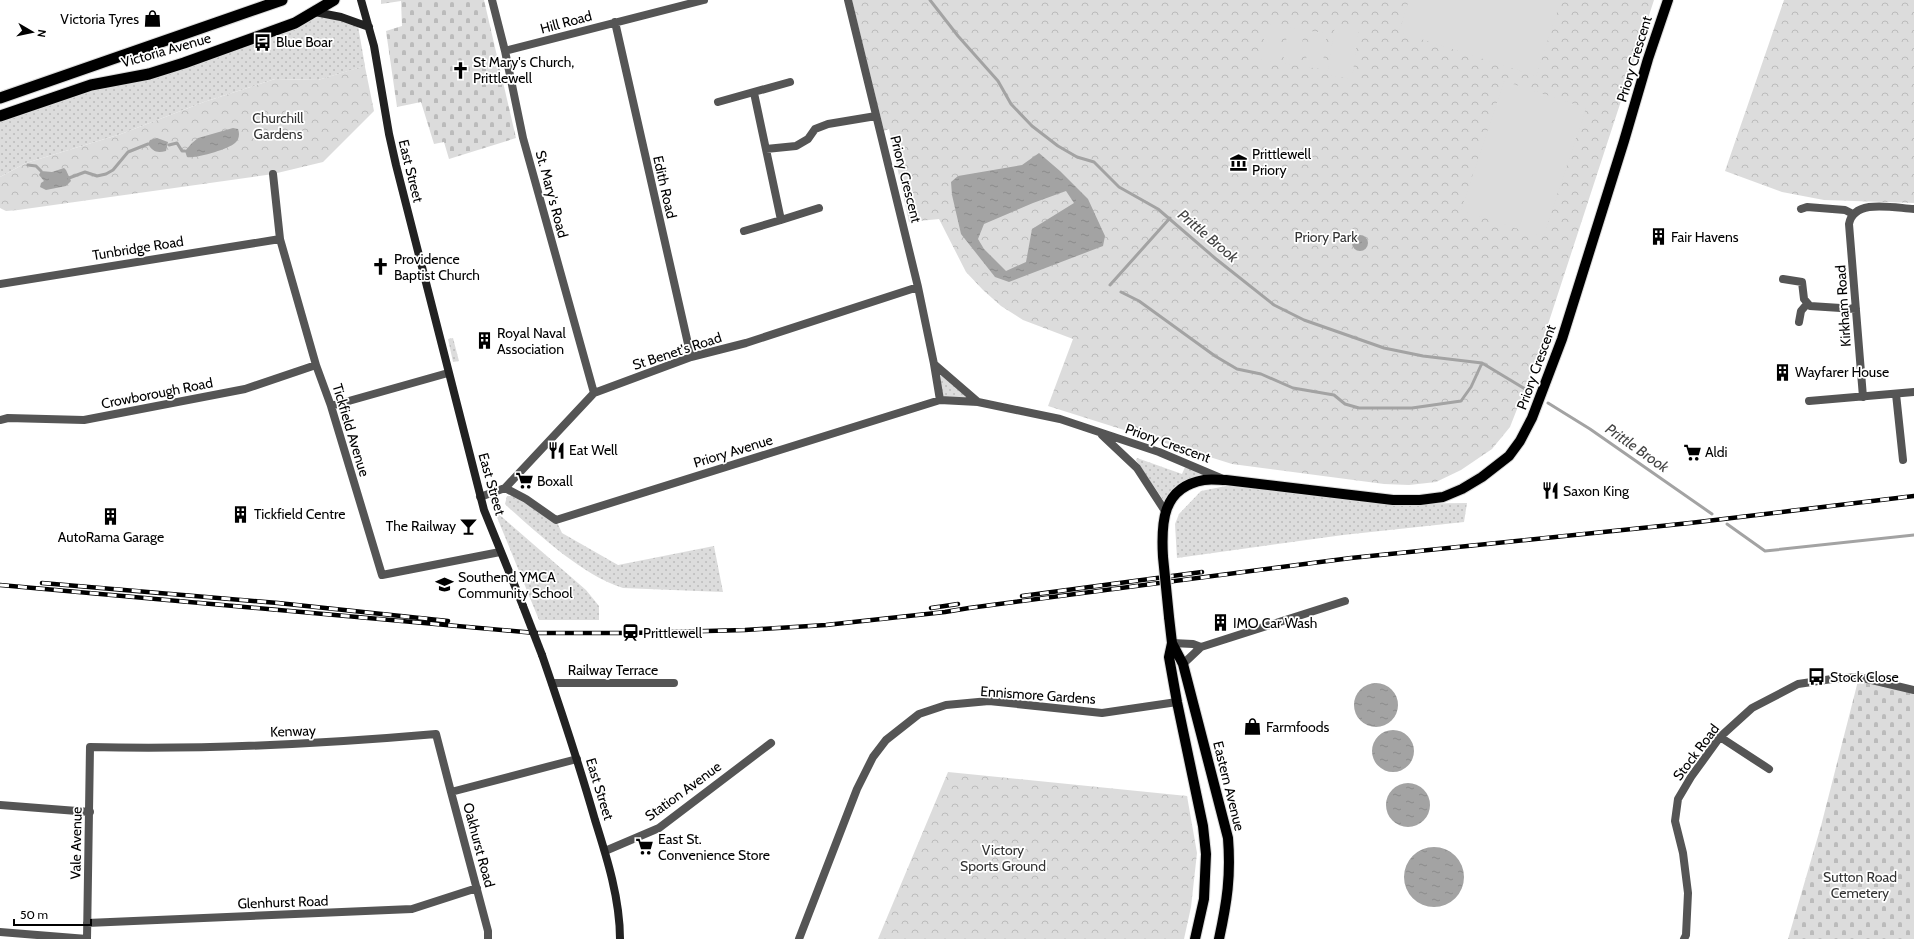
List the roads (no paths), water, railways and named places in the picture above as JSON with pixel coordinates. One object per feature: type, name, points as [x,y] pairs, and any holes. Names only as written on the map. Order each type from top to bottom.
[{"type":"highway","name":"Victoria Avenue","points":[[0,98],[282,0]]},
{"type":"highway","name":"Victoria Avenue","points":[[0,116],[84,87],[149,74],[184,63],[295,23],[334,0]]},
{"type":"main road","name":"East Street","points":[[361,0],[377,61],[390,142],[480,497],[500,552],[542,655],[577,759],[604,850],[617,904],[620,939]]},
{"type":"main road","name":"Priory Crescent","points":[[1162,557],[1161,534],[1165,511],[1176,494],[1188,485],[1204,480],[1226,480],[1393,500],[1420,500],[1443,497],[1462,489],[1482,477],[1509,456],[1520,441],[1532,418],[1562,339],[1622,149],[1648,59],[1668,0]]},
{"type":"main road","points":[[316,12],[341,16],[369,27]]},
{"type":"main road","name":"Eastern Avenue","points":[[1162,557],[1172,643],[1170,658],[1176,702],[1198,802],[1206,854],[1204,899],[1195,939]]},
{"type":"main road","name":"Eastern Avenue","points":[[1172,643],[1183,664],[1228,838],[1230,868],[1227,902],[1219,939]]},
{"type":"street","name":"St. Mary's Road","points":[[492,0],[505,51],[523,138],[594,393]]},
{"type":"street","name":"Hill Road","points":[[505,51],[704,0]]},
{"type":"street","name":"Priory Crescent","points":[[848,0],[918,287],[940,400]]},
{"type":"street","name":"Edith Road","points":[[615,22],[691,358]]},
{"type":"street","points":[[718,102],[790,82]]},
{"type":"street","points":[[754,93],[781,220]]},
{"type":"street","points":[[766,149],[796,146],[808,139],[816,129],[828,124],[876,116]]},
{"type":"street","name":"Tickfield Avenue","points":[[273,174],[280,239],[316,365],[331,406],[382,575],[500,552]]},
{"type":"street","points":[[1802,209],[1807,207],[1845,210],[1853,214],[1865,207],[1914,209]]},
{"type":"street","points":[[744,231],[819,208]]},
{"type":"street","name":"Kirkham Road","points":[[1853,214],[1849,224],[1863,397]]},
{"type":"street","name":"Tunbridge Road","points":[[0,284],[280,239]]},
{"type":"street","points":[[1782,279],[1802,282],[1804,298],[1808,304],[1813,306],[1856,309]]},
{"type":"street","name":"St Benet's Road","points":[[480,497],[505,488],[594,393],[691,358],[746,343],[918,287]]},
{"type":"street","points":[[1799,322],[1801,311],[1808,304]]},
{"type":"street","name":"Priory Crescent","points":[[934,364],[978,402],[1060,419],[1159,452],[1226,480]]},
{"type":"street","name":"Crowborough Road","points":[[0,420],[8,418],[84,420],[245,389],[316,365]]},
{"type":"street","points":[[331,406],[448,373]]},
{"type":"street","points":[[1809,401],[1914,392]]},
{"type":"street","points":[[1896,394],[1903,460]]},
{"type":"street","name":"Priory Avenue","points":[[505,488],[526,499],[556,520],[940,400],[978,402]]},
{"type":"street","name":"Priory Crescent","points":[[1100,433],[1137,468],[1165,511]]},
{"type":"street","points":[[1183,664],[1201,647],[1345,601]]},
{"type":"street","points":[[1172,643],[1193,644],[1201,647]]},
{"type":"street","name":"Stock Road","points":[[1684,939],[1686,935],[1688,892],[1683,852],[1675,821],[1678,799],[1691,777],[1720,737],[1752,708],[1798,684],[1859,677],[1914,690]]},
{"type":"street","name":"Railway Terrace","points":[[552,683],[674,683]]},
{"type":"street","name":"Ennismore Gardens","points":[[799,939],[857,789],[873,757],[886,740],[919,714],[946,705],[989,701],[1102,713],[1176,702]]},
{"type":"street","name":"Kenway","points":[[90,747],[155,749],[339,742],[436,734],[451,792]]},
{"type":"street","points":[[1720,737],[1769,770]]},
{"type":"street","name":"Station Avenue","points":[[604,850],[659,828],[771,743]]},
{"type":"street","name":"Vale Avenue","points":[[87,939],[90,747]]},
{"type":"street","name":"Oakhurst Road","points":[[488,939],[488,931],[451,792],[577,759]]},
{"type":"street","points":[[0,805],[90,812]]},
{"type":"street","name":"Glenhurst Road","points":[[87,923],[412,909],[477,888]]},
{"type":"street","points":[[0,932],[87,939]]},
{"type":"water","points":[[233,128],[238,129],[239,135],[238,139],[232,145],[219,151],[204,155],[187,157],[185,151],[198,138]]},
{"type":"water","points":[[157,138],[168,142],[166,151],[156,151],[150,147],[148,144],[150,140]]},
{"type":"water","points":[[1039,153],[1060,171],[1088,199],[1105,236],[1103,246],[1009,282],[995,277],[961,234],[952,195],[951,182],[958,176],[1022,165]],"holes":[[[1066,191],[1074,203],[1032,229],[1026,262],[1006,271],[984,249],[978,239],[984,224],[1033,203]]]},
{"type":"water","points":[[64,168],[71,181],[66,186],[46,190],[40,187],[41,183],[44,181],[39,175],[41,171],[52,172]]},
{"type":"water","points":[[1360,235],[1367,240],[1368,243],[1363,250],[1360,251],[1353,246],[1352,243],[1357,236]]},
{"type":"water","points":[[1376,683],[1388,687],[1394,693],[1398,705],[1394,717],[1388,723],[1376,727],[1364,723],[1358,717],[1354,705],[1358,693],[1364,687]]},
{"type":"water","points":[[1389,730],[1397,730],[1405,733],[1411,739],[1414,751],[1411,763],[1405,769],[1397,772],[1389,772],[1381,769],[1375,763],[1372,755],[1372,747],[1375,739],[1381,733]]},
{"type":"water","points":[[1404,783],[1412,783],[1424,789],[1430,801],[1430,809],[1424,821],[1412,827],[1404,827],[1392,821],[1386,809],[1386,801],[1392,789]]},
{"type":"water","points":[[1434,847],[1451,852],[1459,860],[1464,877],[1459,894],[1451,902],[1434,907],[1417,902],[1409,894],[1404,877],[1409,860],[1417,852]]},
{"type":"waterway","name":"Prittle Brook","points":[[930,0],[958,36],[998,81],[1011,104],[1032,126],[1058,146],[1077,157],[1094,162],[1119,187],[1158,209],[1216,259],[1274,305],[1304,320],[1384,348],[1423,356],[1482,363],[1532,393]]},
{"type":"waterway","points":[[169,145],[177,143],[182,151],[185,151]]},
{"type":"waterway","points":[[69,178],[85,172],[97,176],[106,174],[113,170],[128,152],[148,144]]},
{"type":"waterway","points":[[28,165],[36,166],[41,171]]},
{"type":"waterway","points":[[1110,285],[1170,218]]},
{"type":"waterway","points":[[1121,292],[1139,301],[1215,356],[1237,369],[1261,374],[1293,388],[1334,395],[1345,404],[1359,408],[1412,408],[1461,401],[1471,387],[1482,363]]},
{"type":"waterway","name":"Prittle Brook","points":[[1548,403],[1590,429],[1712,514]]},
{"type":"waterway","name":"Prittle Brook","points":[[1727,524],[1765,551],[1914,535]]},
{"type":"railway","points":[[0,585],[535,633],[630,633],[745,630],[826,625],[945,612],[1351,558],[1690,523],[1914,496]]},
{"type":"railway","points":[[1022,596],[1202,572]]},
{"type":"railway","points":[[42,583],[278,603],[448,621]]},
{"type":"railway","points":[[931,608],[958,604]]},
{"type":"place","name":"Victoria Tyres","points":[[152,19]]},
{"type":"place","name":"Blue Boar","points":[[263,42]]},
{"type":"place","name":"St Mary's Church, Prittlewell","points":[[460,70]]},
{"type":"place","name":"Prittlewell Priory","points":[[1239,162]]},
{"type":"place","name":"Fair Havens","points":[[1658,237]]},
{"type":"place","name":"Providence Baptist Church","points":[[381,267]]},
{"type":"place","name":"Royal Naval Association","points":[[484,341]]},
{"type":"place","name":"Wayfarer House","points":[[1782,372]]},
{"type":"place","name":"Eat Well","points":[[556,450]]},
{"type":"place","name":"Aldi","points":[[1692,452]]},
{"type":"place","name":"Boxall","points":[[524,481]]},
{"type":"place","name":"Saxon King","points":[[1550,491]]},
{"type":"place","name":"Tickfield Centre","points":[[241,514]]},
{"type":"place","name":"AutoRama Garage","points":[[111,517]]},
{"type":"place","name":"The Railway","points":[[469,526]]},
{"type":"place","name":"Southend YMCA Community School","points":[[445,585]]},
{"type":"place","name":"IMO Car Wash","points":[[1220,623]]},
{"type":"place","name":"Prittlewell","points":[[630,633]]},
{"type":"place","name":"Stock Close","points":[[1817,677]]},
{"type":"place","name":"Farmfoods","points":[[1253,727]]},
{"type":"place","name":"East St. Convenience Store","points":[[645,847]]},
{"type":"park label","name":"Churchill Gardens","points":[[278,126]]},
{"type":"park label","name":"Priory Park","points":[[1326,237]]},
{"type":"park label","name":"Victory Sports Ground","points":[[1003,858]]},
{"type":"park label","name":"Sutton Road Cemetery","points":[[1860,886]]}]
